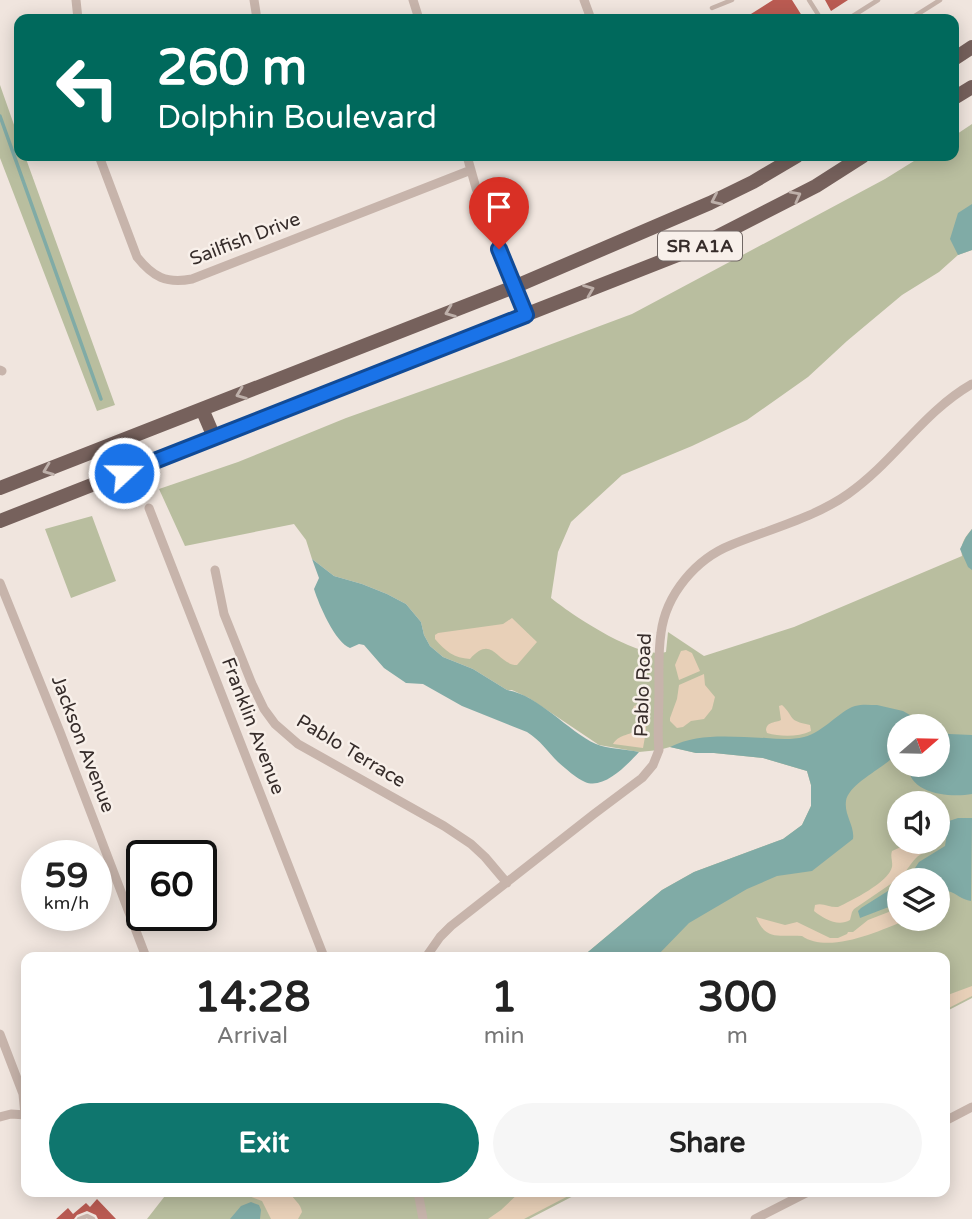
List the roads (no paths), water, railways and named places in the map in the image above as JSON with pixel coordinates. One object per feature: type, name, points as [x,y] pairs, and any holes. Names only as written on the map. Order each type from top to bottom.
[{"type":"main road","name":"SR A1A","points":[[0,488],[514,287],[710,203],[789,161]]},
{"type":"main road","name":"SR A1A","points":[[0,521],[694,249],[817,186],[855,161]]},
{"type":"main road","points":[[202,409],[214,438]]},
{"type":"street","name":"Sailfish Drive","points":[[101,161],[137,257],[153,274],[169,281],[192,279],[471,170]]},
{"type":"street","points":[[468,161],[476,188],[526,315]]},
{"type":"street","name":"Pablo Road","points":[[429,952],[451,926],[642,778],[653,765],[659,750],[661,632],[671,600],[692,572],[727,547],[819,511],[841,499],[877,471],[930,415],[972,384]]},
{"type":"street","name":"Franklin Avenue","points":[[149,508],[322,952]]},
{"type":"street","name":"Pablo Terrace","points":[[215,570],[228,626],[264,709],[275,723],[298,744],[471,844],[506,883]]},
{"type":"street","name":"Jackson Avenue","points":[[0,583],[144,952]]},
{"type":"street","points":[[0,1034],[21,1089]]},
{"type":"street","points":[[950,1118],[972,1107]]},
{"type":"street","points":[[0,1117],[21,1115]]},
{"type":"street","points":[[419,1197],[423,1219]]},
{"type":"street","points":[[755,1219],[798,1197]]},
{"type":"lane","points":[[712,8],[732,0]]},
{"type":"lane","points":[[856,14],[878,0]]},
{"type":"lane","points":[[918,14],[940,0]]},
{"type":"lane","points":[[79,1219],[87,1216],[93,1219]]},
{"type":"water","points":[[972,204],[972,250],[958,255],[950,239],[958,213]]},
{"type":"water","points":[[972,529],[972,570],[960,549]]},
{"type":"water","points":[[312,559],[334,576],[362,584],[406,604],[421,622],[430,646],[443,657],[473,669],[507,690],[530,698],[596,744],[639,752],[608,779],[592,784],[585,782],[564,768],[527,732],[462,706],[423,684],[406,683],[384,668],[364,645],[350,648],[333,631],[314,589],[319,578]]},
{"type":"water","points":[[877,705],[908,714],[887,714],[887,762],[863,779],[849,794],[846,806],[853,839],[812,871],[777,876],[747,889],[689,923],[661,952],[588,952],[662,890],[694,872],[783,839],[802,825],[811,806],[811,785],[807,771],[763,758],[696,753],[670,747],[705,737],[799,738],[818,731],[855,706]]},
{"type":"water","points":[[950,734],[972,735],[972,794],[953,795],[950,795],[950,791],[930,791],[911,777],[950,777]]},
{"type":"water","points":[[972,818],[971,901],[950,892],[950,868],[915,868],[932,854],[950,854],[950,821]]},
{"type":"water","points":[[887,892],[887,908],[860,918],[858,911]]},
{"type":"water","points":[[251,1202],[259,1205],[260,1219],[230,1219],[241,1206]]},
{"type":"waterway","points":[[0,116],[14,155]]},
{"type":"waterway","points":[[16,161],[101,399]]}]
